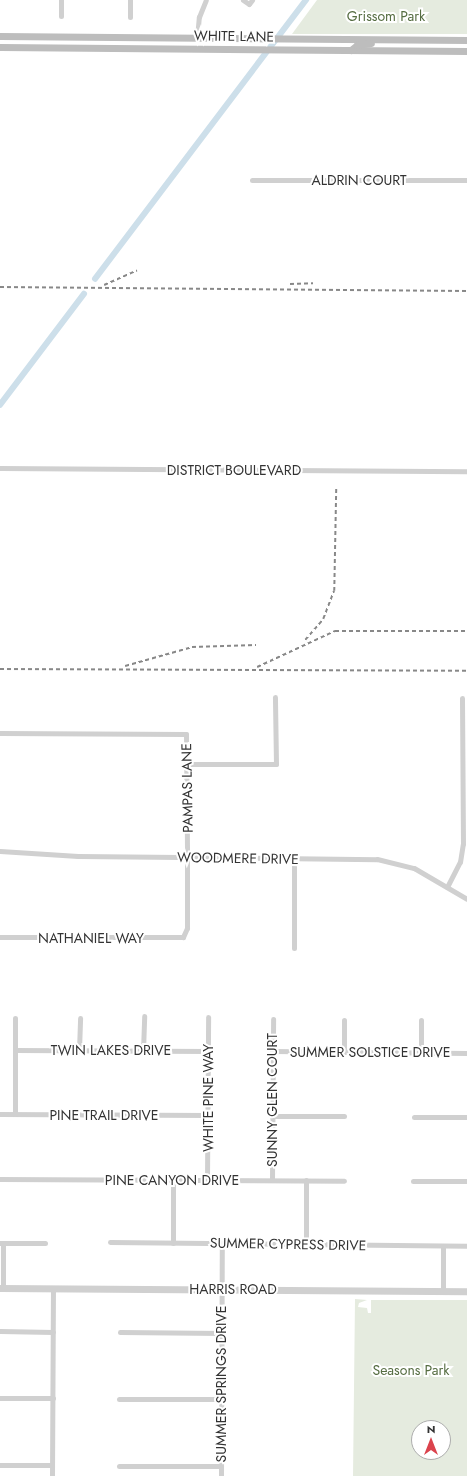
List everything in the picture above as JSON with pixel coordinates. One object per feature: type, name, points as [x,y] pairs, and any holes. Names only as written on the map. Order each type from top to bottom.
[{"type":"main road","name":"WHITE LANE","points":[[0,36],[467,40]]},
{"type":"main road","points":[[152,48],[191,44],[197,38]]},
{"type":"main road","points":[[292,50],[317,39]]},
{"type":"main road","points":[[351,50],[357,45],[399,40]]},
{"type":"main road","name":"WHITE LANE","points":[[0,47],[467,51]]},
{"type":"street","points":[[61,0],[61,16]]},
{"type":"street","points":[[130,0],[130,17]]},
{"type":"street","points":[[197,38],[199,17],[206,0]]},
{"type":"street","points":[[243,0],[251,2]]},
{"type":"street","name":"ALDRIN COURT","points":[[252,180],[467,180]]},
{"type":"street","name":"DISTRICT BOULEVARD","points":[[0,468],[467,471]]},
{"type":"street","points":[[186,764],[276,764],[275,697]]},
{"type":"street","points":[[446,887],[460,862],[463,844],[462,698]]},
{"type":"street","name":"PAMPAS LANE","points":[[0,733],[186,734],[187,928],[183,937]]},
{"type":"street","name":"WOODMERE DRIVE","points":[[0,851],[389,861],[414,868],[467,900]]},
{"type":"street","points":[[294,858],[294,948]]},
{"type":"street","name":"NATHANIEL WAY","points":[[0,937],[183,937]]},
{"type":"street","points":[[144,1016],[144,1051]]},
{"type":"street","name":"WHITE PINE WAY","points":[[207,1180],[208,1016]]},
{"type":"street","points":[[14,1114],[15,1018]]},
{"type":"street","points":[[79,1050],[80,1018]]},
{"type":"street","name":"SUNNY GLEN COURT","points":[[272,1180],[273,1019]]},
{"type":"street","points":[[344,1020],[344,1052]]},
{"type":"street","points":[[421,1020],[421,1052]]},
{"type":"street","name":"TWIN LAKES DRIVE","points":[[15,1050],[208,1051]]},
{"type":"street","name":"SUMMER SOLSTICE DRIVE","points":[[272,1051],[467,1053]]},
{"type":"street","name":"PINE TRAIL DRIVE","points":[[0,1114],[208,1115]]},
{"type":"street","points":[[272,1116],[344,1116]]},
{"type":"street","points":[[414,1117],[467,1117]]},
{"type":"street","name":"PINE CANYON DRIVE","points":[[0,1178],[344,1181]]},
{"type":"street","points":[[173,1180],[173,1243]]},
{"type":"street","points":[[306,1180],[306,1245]]},
{"type":"street","points":[[413,1181],[467,1181]]},
{"type":"street","name":"SUMMER CYPRESS DRIVE","points":[[110,1242],[467,1246]]},
{"type":"street","points":[[1,1288],[2,1243],[45,1243]]},
{"type":"street","name":"SUMMER SPRINGS DRIVE","points":[[221,1476],[222,1244]]},
{"type":"street","points":[[443,1246],[443,1290]]},
{"type":"street","name":"HARRIS ROAD","points":[[1,1288],[467,1291]]},
{"type":"street","points":[[52,1476],[53,1288]]},
{"type":"street","points":[[0,1331],[53,1332]]},
{"type":"street","points":[[120,1332],[222,1333]]},
{"type":"street","points":[[0,1398],[53,1398]]},
{"type":"street","points":[[119,1399],[221,1400]]},
{"type":"street","points":[[0,1465],[52,1465]]},
{"type":"street","points":[[119,1466],[221,1466]]},
{"type":"green space","name":"Grissom Park","points":[[317,0],[467,0],[467,34],[292,34]]},
{"type":"green space","name":"Seasons Park","points":[[355,1299],[367,1300],[359,1303],[358,1307],[367,1308],[368,1313],[371,1313],[371,1300],[467,1300],[467,1476],[353,1476]]},
{"type":"waterway","points":[[95,279],[306,0]]},
{"type":"waterway","points":[[0,405],[84,294]]},
{"type":"railway","points":[[104,285],[137,270]]},
{"type":"railway","points":[[290,284],[313,283]]},
{"type":"railway","points":[[0,287],[467,291]]},
{"type":"railway","points":[[305,640],[323,619],[334,591],[336,488]]},
{"type":"railway","points":[[257,667],[335,631],[467,631]]},
{"type":"railway","points":[[125,666],[192,647],[256,645]]},
{"type":"railway","points":[[0,669],[467,671]]}]
